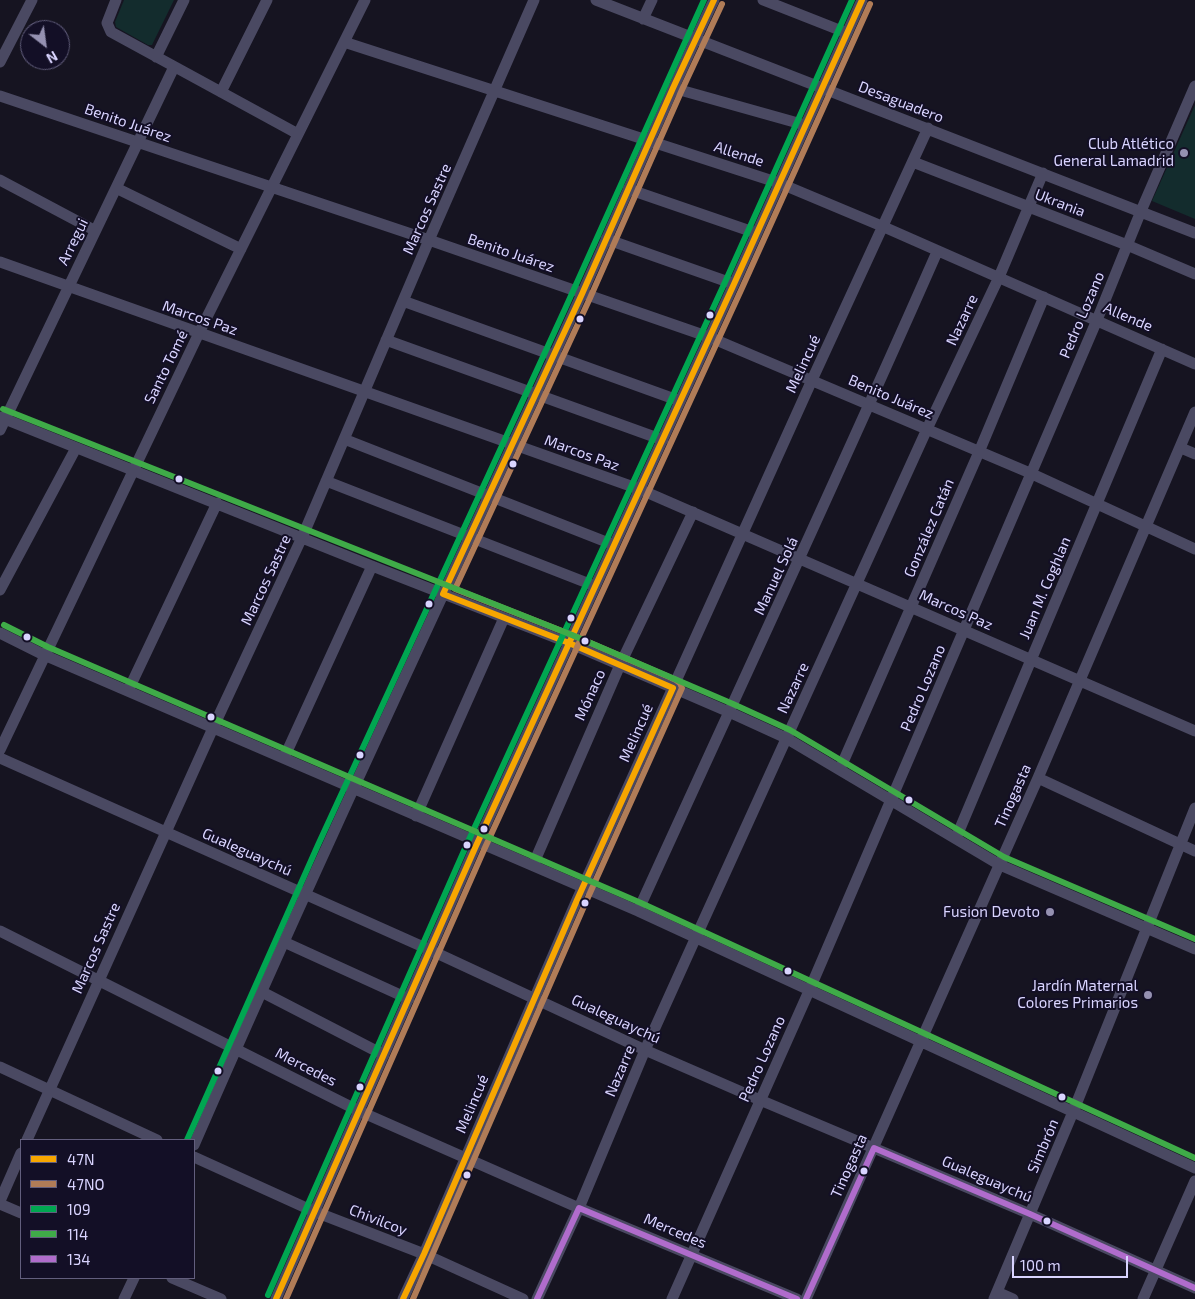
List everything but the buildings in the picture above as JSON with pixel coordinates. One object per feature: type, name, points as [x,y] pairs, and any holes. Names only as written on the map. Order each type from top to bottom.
[{"type":"street","points":[[0,62],[32,0]]},
{"type":"street","points":[[116,0],[106,23],[111,32],[298,134]]},
{"type":"street","points":[[156,57],[184,0]]},
{"type":"street","points":[[221,92],[267,0]]},
{"type":"street","name":"Santo Tomé","points":[[0,750],[199,333],[365,0]]},
{"type":"street","name":"Marcos Sastre","points":[[27,1139],[98,979],[302,538],[534,0]]},
{"type":"street","name":"Desaguadero","points":[[596,0],[1195,233]]},
{"type":"street","points":[[643,19],[652,0]]},
{"type":"street","points":[[195,1143],[353,788],[554,356],[714,0]]},
{"type":"street","points":[[763,0],[847,33]]},
{"type":"street","points":[[276,1299],[313,1211],[478,843],[862,0]]},
{"type":"street","name":"Allende","points":[[344,42],[779,183],[999,277],[1195,364]]},
{"type":"street","name":"Arregui","points":[[0,430],[3,418],[174,67]]},
{"type":"street","name":"Pedro Lozano","points":[[672,1299],[809,991],[1097,320],[1141,211],[1195,86]]},
{"type":"street","points":[[673,88],[805,125]]},
{"type":"street","name":"Benito Juárez","points":[[0,96],[429,240],[710,337],[1030,473],[1195,548]]},
{"type":"street","name":"Melincué","points":[[403,1299],[583,887],[928,128]]},
{"type":"street","name":"Ukrania","points":[[913,162],[1127,245],[1195,274]]},
{"type":"street","name":"Nazarre","points":[[537,1299],[579,1208],[645,1050],[927,429],[999,277],[1043,173]]},
{"type":"street","points":[[0,180],[94,230]]},
{"type":"street","points":[[116,188],[241,249]]},
{"type":"street","points":[[628,189],[756,233]]},
{"type":"street","points":[[606,239],[734,284]]},
{"type":"street","name":"Manuel Solá","points":[[638,912],[801,559],[937,252]]},
{"type":"street","name":"Marcos Paz","points":[[0,262],[639,489],[1195,731]]},
{"type":"street","name":"González Catán","points":[[840,769],[979,452],[1044,297]]},
{"type":"street","points":[[403,301],[680,401]]},
{"type":"street","points":[[386,340],[663,440]]},
{"type":"street","name":"Juan M. Coghlan","points":[[956,838],[1162,349]]},
{"type":"street","name":"Tinogasta","points":[[806,1299],[1000,865],[1195,412]]},
{"type":"street","points":[[3,418],[569,643],[729,712],[786,738],[1000,865],[1195,949]]},
{"type":"street","points":[[344,439],[614,546]]},
{"type":"street","points":[[0,590],[76,448]]},
{"type":"street","points":[[1180,448],[1195,454]]},
{"type":"street","points":[[326,481],[595,586]]},
{"type":"street","points":[[128,691],[217,503]]},
{"type":"street","name":"Mónaco","points":[[533,865],[620,665],[693,512]]},
{"type":"street","points":[[284,758],[372,566]]},
{"type":"street","points":[[416,816],[504,618]]},
{"type":"street","points":[[0,633],[44,655],[696,937],[809,991],[1195,1168]]},
{"type":"street","name":"Gualeguaychú","points":[[0,758],[534,997],[645,1050],[1030,1214],[1195,1288]]},
{"type":"street","points":[[1038,778],[1195,851]]},
{"type":"street","name":"Simbrón","points":[[995,1296],[1073,1112],[1195,808]]},
{"type":"street","name":"Mercedes","points":[[0,930],[359,1111],[579,1208],[797,1299]]},
{"type":"street","points":[[284,942],[409,999]]},
{"type":"street","points":[[262,992],[384,1054]]},
{"type":"street","points":[[0,1067],[155,1139]]},
{"type":"street","points":[[20,1155],[0,1203],[20,1213]]},
{"type":"street","name":"Chivilcoy","points":[[195,1157],[313,1211],[424,1254],[523,1299]]},
{"type":"street","points":[[1143,1299],[1195,1181]]},
{"type":"street","points":[[124,1299],[134,1279]]},
{"type":"street","points":[[174,1279],[221,1299]]},
{"type":"street","points":[[995,1296],[1013,1299]]},
{"type":"green space","points":[[124,0],[174,0],[152,45],[148,45],[116,27],[115,22]]},
{"type":"green space","name":"Club Atlético General Lamadrid","points":[[1195,105],[1195,219],[1152,201]]},
{"type":"transit line","name":"109","points":[[187,1139],[318,845],[565,309],[704,0]]},
{"type":"transit line","name":"47N","points":[[403,1299],[577,900],[673,688],[569,643],[443,594],[582,294],[714,0]]},
{"type":"transit line","name":"109","points":[[268,1295],[467,844],[726,280],[852,0]]},
{"type":"transit line","name":"47N","points":[[276,1299],[475,848],[862,0]]},
{"type":"transit line","name":"47NO","points":[[413,1299],[585,904],[682,688],[676,680],[572,635],[455,589],[590,298],[722,4]]},
{"type":"transit line","name":"47NO","points":[[286,1299],[483,852],[870,4]]},
{"type":"transit line","name":"114","points":[[3,409],[572,635],[733,704],[790,730],[1004,857],[1195,939]]},
{"type":"transit line","name":"114","points":[[4,625],[48,647],[641,903],[1195,1158]]},
{"type":"transit line","name":"134","points":[[806,1299],[874,1148],[1030,1214],[1195,1288]]},
{"type":"transit line","name":"134","points":[[537,1299],[579,1208],[797,1299]]},
{"type":"place","name":"Club Atlético General Lamadrid","points":[[1184,153]]},
{"type":"place","name":"Fusion Devoto","points":[[1050,912]]},
{"type":"place","name":"Jardín Maternal Colores Primarios","points":[[1148,995]]}]
